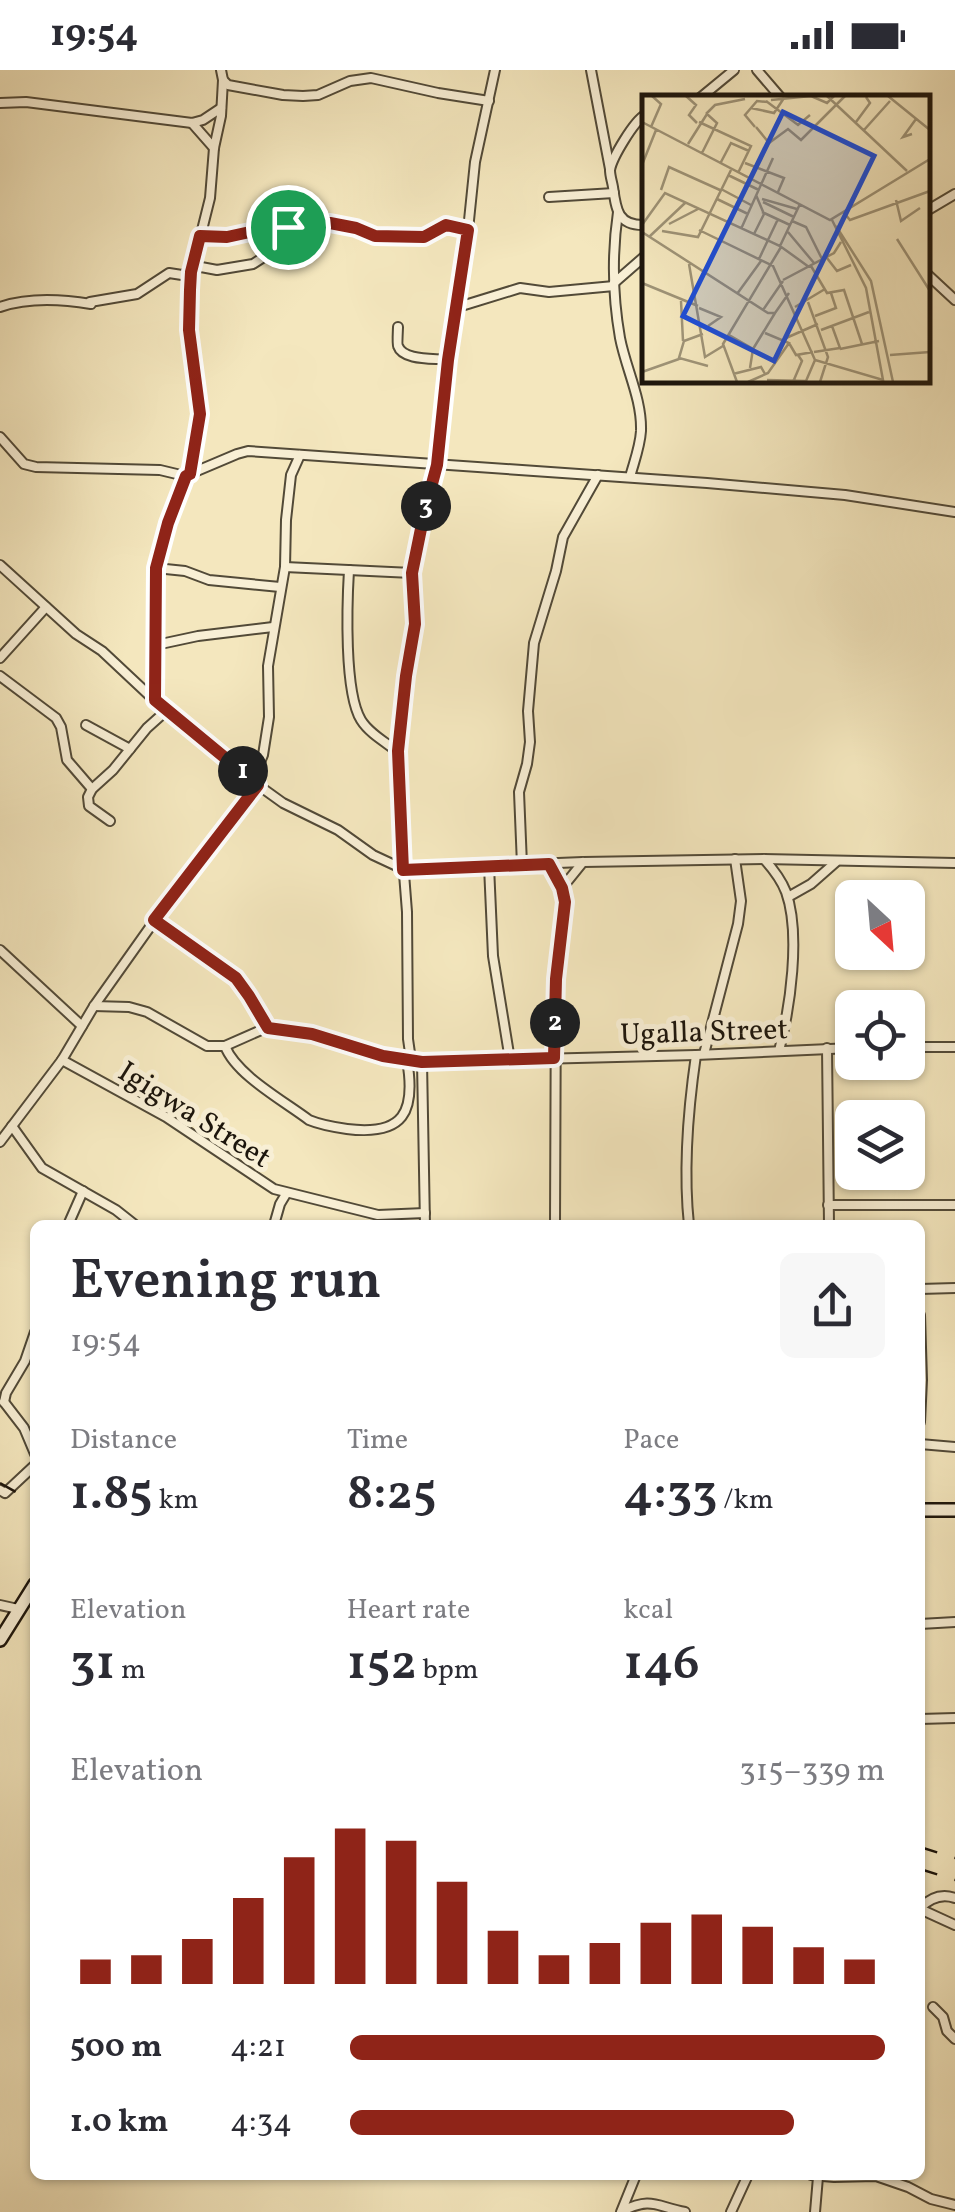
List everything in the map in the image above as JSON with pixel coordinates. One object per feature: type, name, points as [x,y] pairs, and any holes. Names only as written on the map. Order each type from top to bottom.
[{"type":"main road","points":[[925,1510],[955,1510]]},
{"type":"main road","points":[[0,1640],[30,1592]]},
{"type":"street","points":[[225,1046],[238,1066],[308,1120],[319,1124],[367,1131],[386,1128],[407,1109],[411,1090],[407,912],[398,751],[415,624],[412,573],[437,465],[475,162],[494,70]]},
{"type":"street","points":[[591,70],[618,212],[614,284],[620,337],[641,429],[630,477]]},
{"type":"street","points":[[701,95],[734,70]]},
{"type":"street","points":[[757,70],[778,95]]},
{"type":"street","points":[[222,75],[235,88],[303,96],[370,78],[489,101]]},
{"type":"street","points":[[155,700],[156,568],[168,523],[188,475],[200,414],[189,330],[191,270],[210,198],[222,75]]},
{"type":"street","points":[[0,102],[192,124],[221,108]]},
{"type":"street","points":[[610,170],[634,124],[642,117]]},
{"type":"street","points":[[192,124],[214,148]]},
{"type":"street","points":[[549,197],[614,192]]},
{"type":"street","points":[[930,209],[955,194]]},
{"type":"street","points":[[618,212],[626,223],[642,225]]},
{"type":"street","points":[[200,236],[227,237],[342,225],[375,236],[424,237],[446,225],[468,230]]},
{"type":"street","points":[[0,306],[36,300],[91,303],[137,294],[169,274],[182,276],[201,267],[217,270],[253,264],[284,250],[306,226]]},
{"type":"street","points":[[455,308],[520,288],[548,292],[596,290],[614,284],[642,259]]},
{"type":"street","points":[[930,278],[955,300]]},
{"type":"street","points":[[398,328],[397,344],[402,352],[448,360]]},
{"type":"street","points":[[0,437],[24,464],[36,468],[160,470],[188,475],[248,451],[845,495],[955,512]]},
{"type":"street","points":[[0,1142],[62,1060],[154,920],[256,782],[269,716],[268,666],[284,567],[288,496],[291,475],[300,455]]},
{"type":"street","points":[[522,864],[519,792],[530,742],[528,711],[534,642],[563,537],[598,475]]},
{"type":"street","points":[[0,565],[166,711],[283,803],[338,830],[403,870],[735,859],[955,863]]},
{"type":"street","points":[[284,567],[412,573]]},
{"type":"street","points":[[156,568],[185,571],[208,580],[280,587]]},
{"type":"street","points":[[349,570],[350,669],[357,711],[363,724],[398,751]]},
{"type":"street","points":[[0,658],[46,607]]},
{"type":"street","points":[[156,645],[273,627]]},
{"type":"street","points":[[0,676],[56,718],[68,760],[92,789]]},
{"type":"street","points":[[110,821],[89,806],[92,789],[166,711]]},
{"type":"street","points":[[86,725],[130,749]]},
{"type":"street","points":[[689,1220],[688,1118],[700,1054],[738,924],[741,902],[735,859]]},
{"type":"street","points":[[764,859],[788,897],[792,936],[791,1000],[779,1050]]},
{"type":"street","points":[[788,897],[811,884],[837,861]]},
{"type":"street","points":[[562,888],[583,862]]},
{"type":"street","points":[[549,864],[565,902],[556,979],[555,1220]]},
{"type":"street","points":[[489,866],[496,982],[510,1060]]},
{"type":"street","points":[[94,1006],[146,1012],[207,1046],[225,1046],[268,1028],[236,978],[154,920]]},
{"type":"street","points":[[0,950],[82,1026]]},
{"type":"street","name":"Ugalla Street","points":[[268,1028],[312,1034],[422,1062],[835,1048]]},
{"type":"street","points":[[925,1047],[955,1046]]},
{"type":"street","points":[[826,1048],[829,1220]]},
{"type":"street","name":"Igigwa Street","points":[[62,1060],[166,1117],[266,1186],[378,1215],[425,1213]]},
{"type":"street","points":[[422,1062],[426,1220]]},
{"type":"street","points":[[12,1126],[42,1168],[129,1220]]},
{"type":"street","points":[[70,1220],[82,1191]]},
{"type":"street","points":[[275,1220],[286,1194]]},
{"type":"street","points":[[828,1205],[955,1205]]},
{"type":"street","points":[[925,1289],[955,1288]]},
{"type":"street","points":[[30,1346],[2,1401],[24,1428],[30,1442]]},
{"type":"street","points":[[925,1444],[955,1447]]},
{"type":"street","points":[[0,1490],[6,1493],[30,1471]]},
{"type":"street","points":[[0,1605],[18,1610]]},
{"type":"street","points":[[925,1624],[955,1622]]},
{"type":"street","points":[[925,1719],[955,1718]]},
{"type":"street","points":[[925,1904],[934,1898],[955,1898]]},
{"type":"street","points":[[925,1910],[955,1925]]},
{"type":"street","points":[[933,2007],[955,2040]]},
{"type":"street","points":[[622,2211],[634,2180]]},
{"type":"street","points":[[731,2212],[746,2180]]},
{"type":"street","points":[[815,2180],[815,2212]]},
{"type":"street","points":[[888,2180],[954,2209]]},
{"type":"street","points":[[622,2211],[648,2202],[685,2212]]},
{"type":"railway","points":[[0,1483],[30,1500]]},
{"type":"railway","points":[[925,1849],[955,1858]]},
{"type":"railway","points":[[925,1871],[955,1880]]},
{"type":"route","points":[[330,223],[375,236],[424,237],[446,225],[468,230],[437,465],[412,573],[416,615],[406,676],[397,784],[403,870],[549,864],[565,902],[556,979],[554,1058],[422,1062],[383,1056],[294,1030],[268,1028],[236,978],[154,920],[258,785],[155,700],[156,568],[168,523],[190,474],[199,426],[189,330],[191,272],[200,236],[227,237],[288,227],[330,223]]}]
